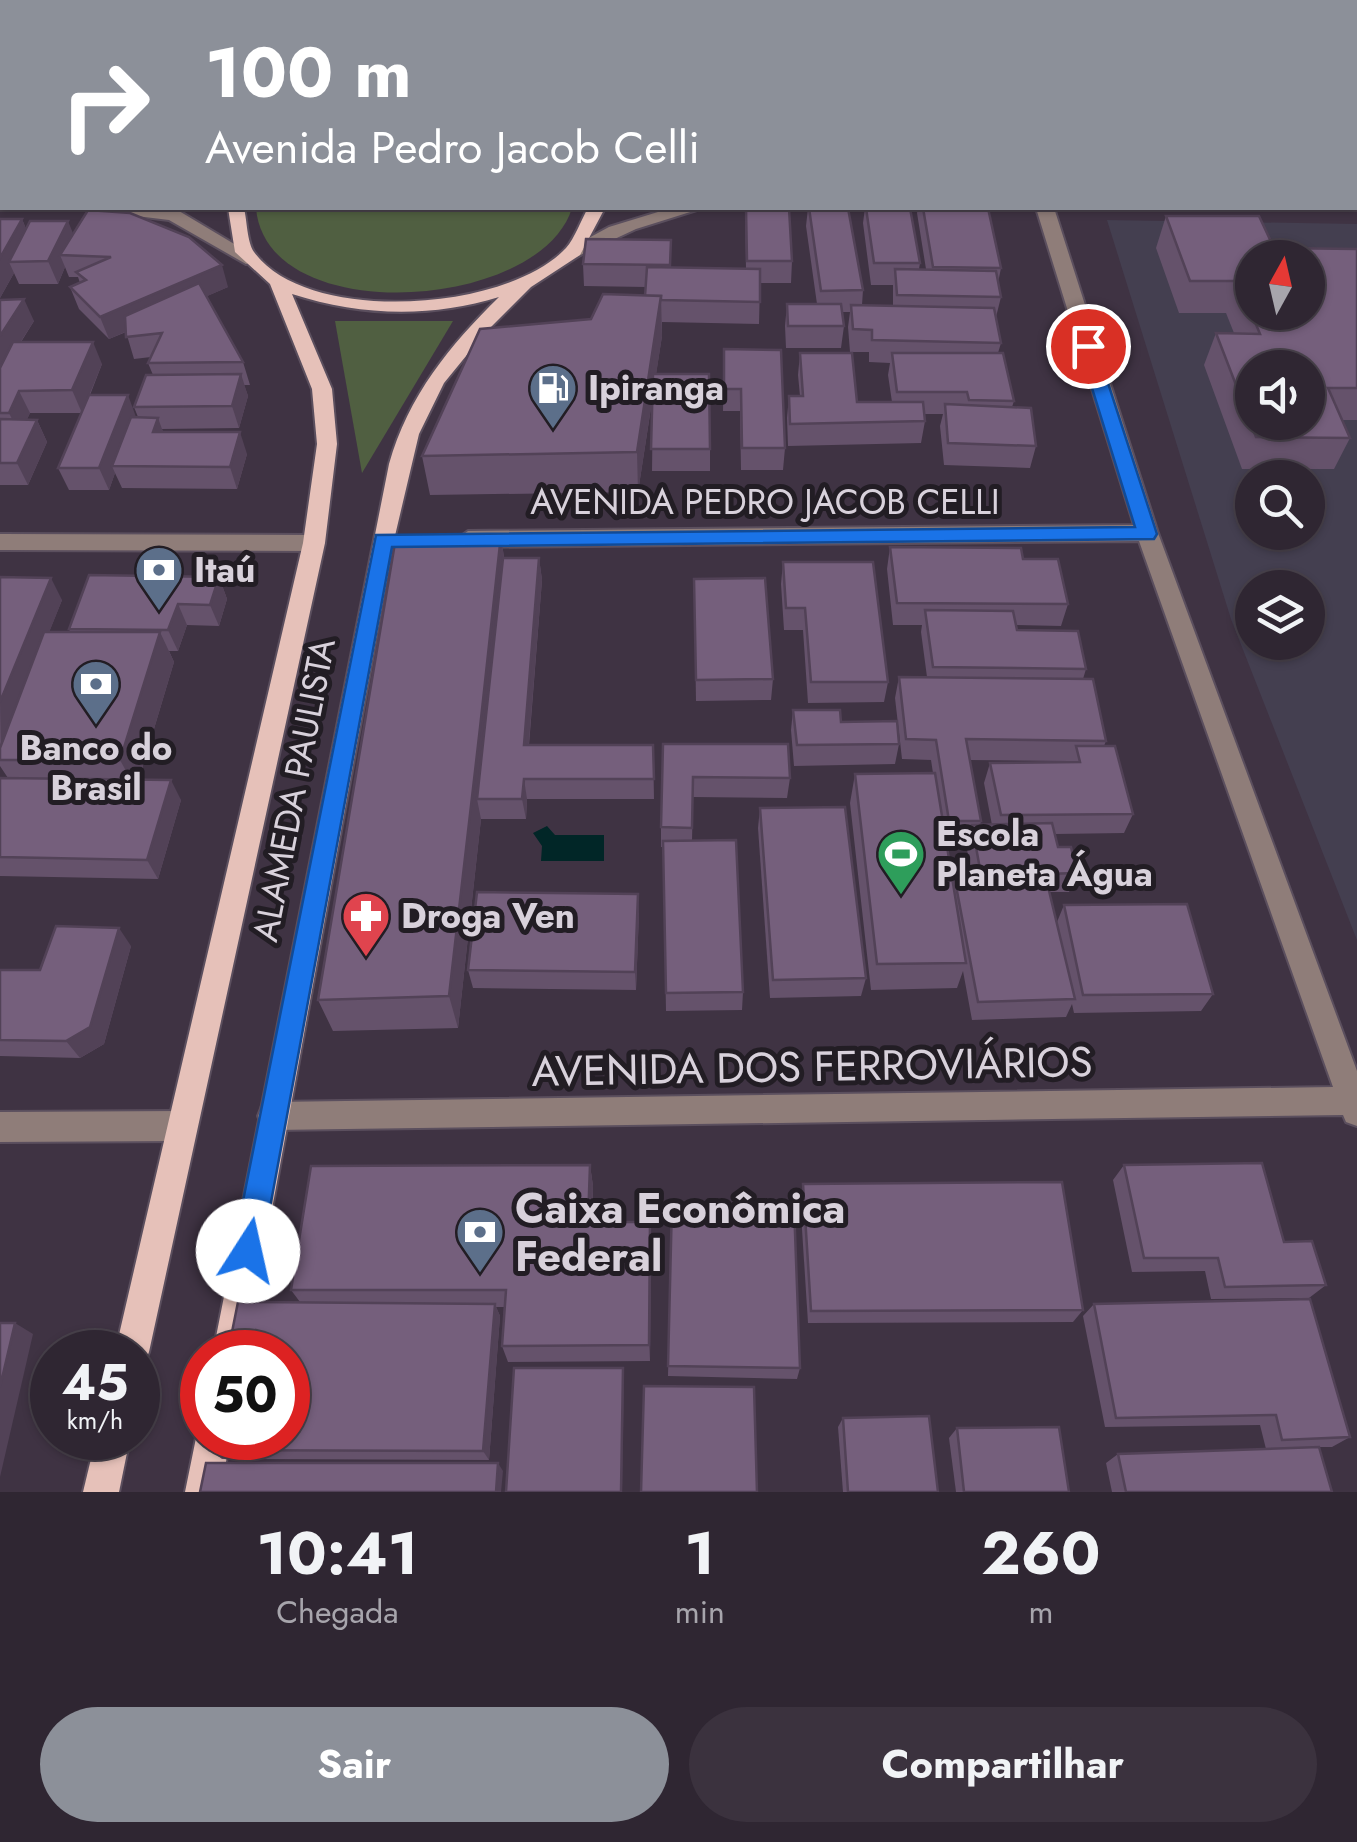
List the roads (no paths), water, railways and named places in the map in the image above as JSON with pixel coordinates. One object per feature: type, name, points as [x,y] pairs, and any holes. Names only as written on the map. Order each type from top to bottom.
[{"type":"main road","points":[[236,210],[237,237],[252,260],[278,282],[319,298],[369,308],[424,308],[477,299],[525,282],[570,253],[594,222],[596,210]]},
{"type":"main road","name":"ALAMEDA PAULISTA","points":[[137,1330],[314,543],[327,444],[322,389],[307,342],[278,282]]},
{"type":"main road","name":"ALAMEDA PAULISTA","points":[[232,1330],[393,540],[413,423],[436,377],[472,334],[525,282]]},
{"type":"main road","points":[[101,1492],[108,1460]]},
{"type":"main road","points":[[202,1492],[209,1460]]},
{"type":"street","points":[[132,210],[173,214],[252,260]]},
{"type":"street","points":[[570,253],[603,234],[652,215],[682,210]]},
{"type":"street","points":[[1046,210],[1147,534],[1355,1106]]},
{"type":"street","name":"AVENIDA PEDRO JACOB CELLI","points":[[442,540],[1147,534]]},
{"type":"street","points":[[0,542],[314,543]]},
{"type":"street","name":"AVENIDA DOS FERROVIÁRIOS","points":[[273,1116],[1355,1106]]},
{"type":"street","points":[[0,1127],[181,1126]]},
{"type":"place","name":"Ipiranga","points":[[553,430]]},
{"type":"place","name":"Itaú","points":[[159,612]]},
{"type":"place","name":"Banco do Brasil","points":[[96,726]]},
{"type":"place","name":"Escola Planeta Água","points":[[901,896]]},
{"type":"place","name":"Droga Ven","points":[[366,958]]},
{"type":"place","name":"Caixa Econômica Federal","points":[[480,1274]]}]
